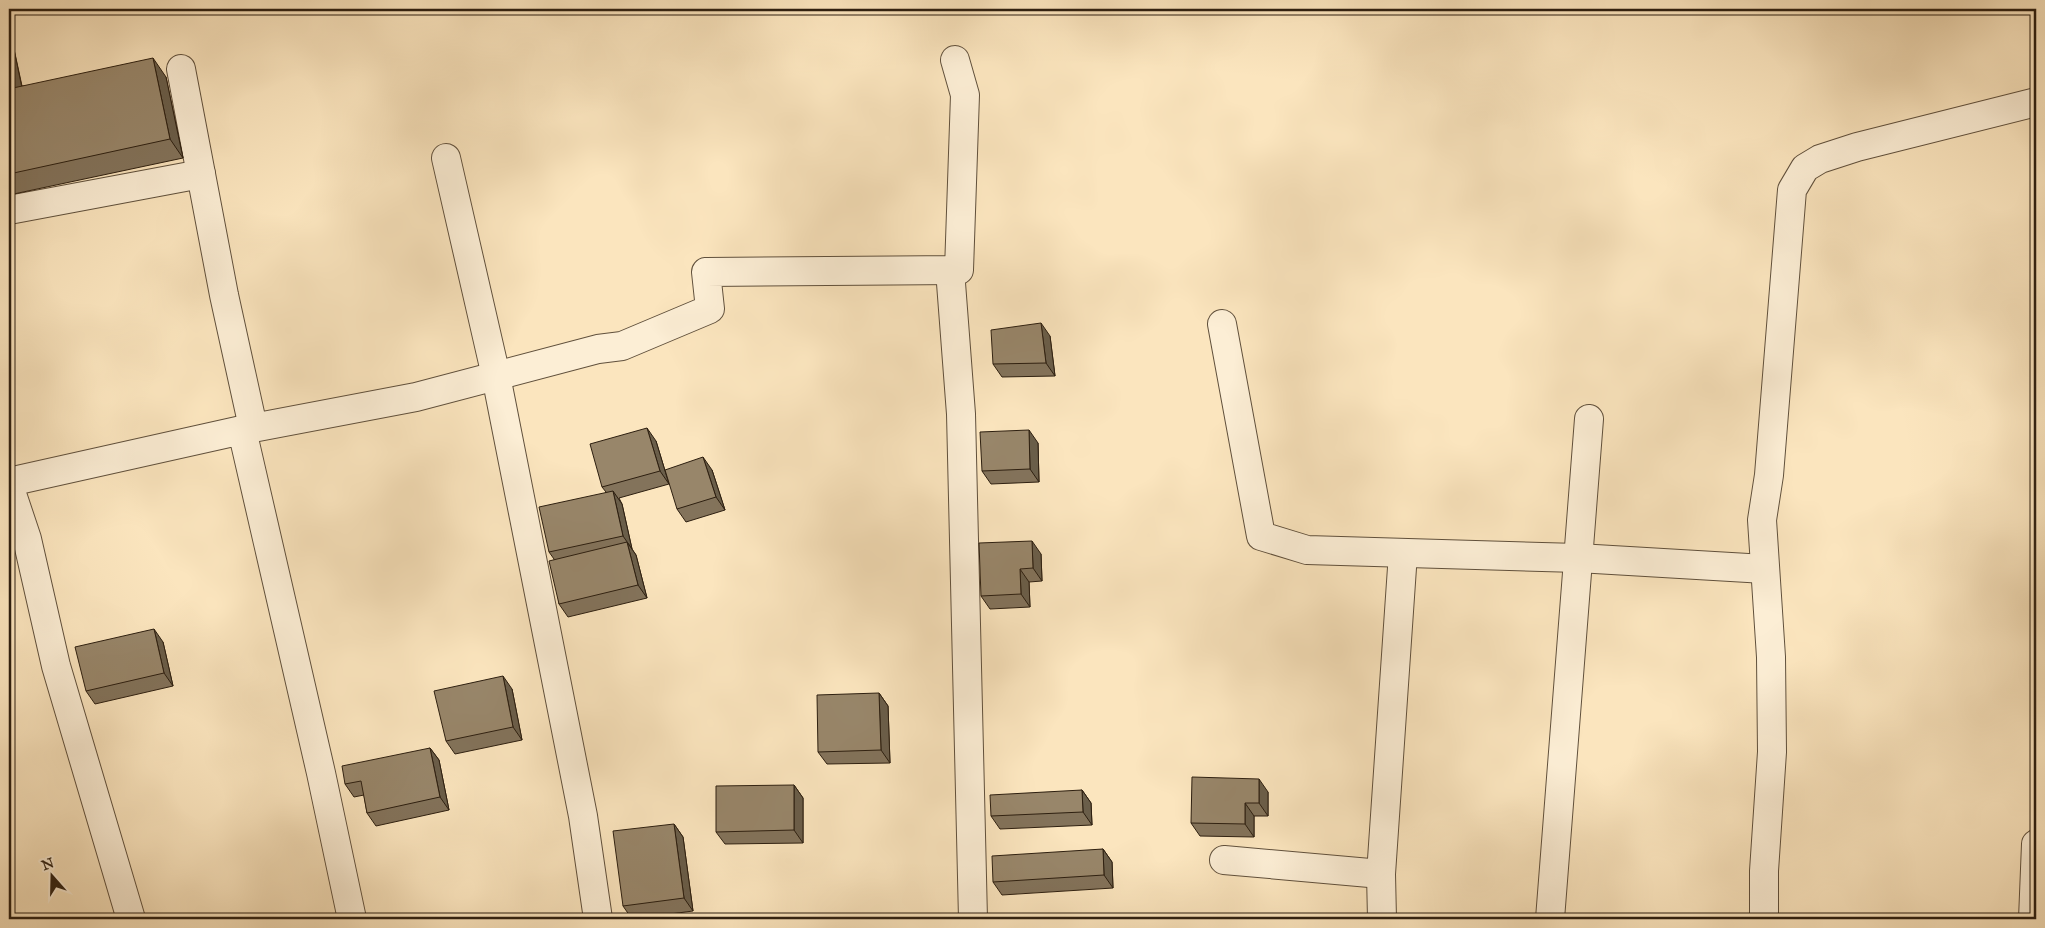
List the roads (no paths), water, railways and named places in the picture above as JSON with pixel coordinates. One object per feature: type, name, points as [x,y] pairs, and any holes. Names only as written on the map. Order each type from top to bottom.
[{"type":"street","points":[[131,919],[56,666],[27,539],[9,483],[248,428],[416,397],[598,349],[622,346],[710,309],[706,272],[959,270],[965,96],[955,60]]},
{"type":"street","points":[[181,69],[248,428],[352,919]]},
{"type":"street","points":[[1764,919],[1764,872],[1772,752],[1771,657],[1762,520],[1769,475],[1792,190],[1805,168],[1820,159],[1866,145],[2036,102]]},
{"type":"street","points":[[446,158],[496,376],[583,816],[598,919]]},
{"type":"street","points":[[9,210],[201,174]]},
{"type":"street","points":[[950,270],[961,414],[973,919]]},
{"type":"street","points":[[1222,324],[1261,536],[1307,550],[1578,558],[1765,569]]},
{"type":"street","points":[[1550,919],[1589,420]]},
{"type":"street","points":[[1382,919],[1381,874],[1403,553]]},
{"type":"street","points":[[2034,919],[2036,844]]},
{"type":"street","points":[[1224,860],[1381,874]]}]
